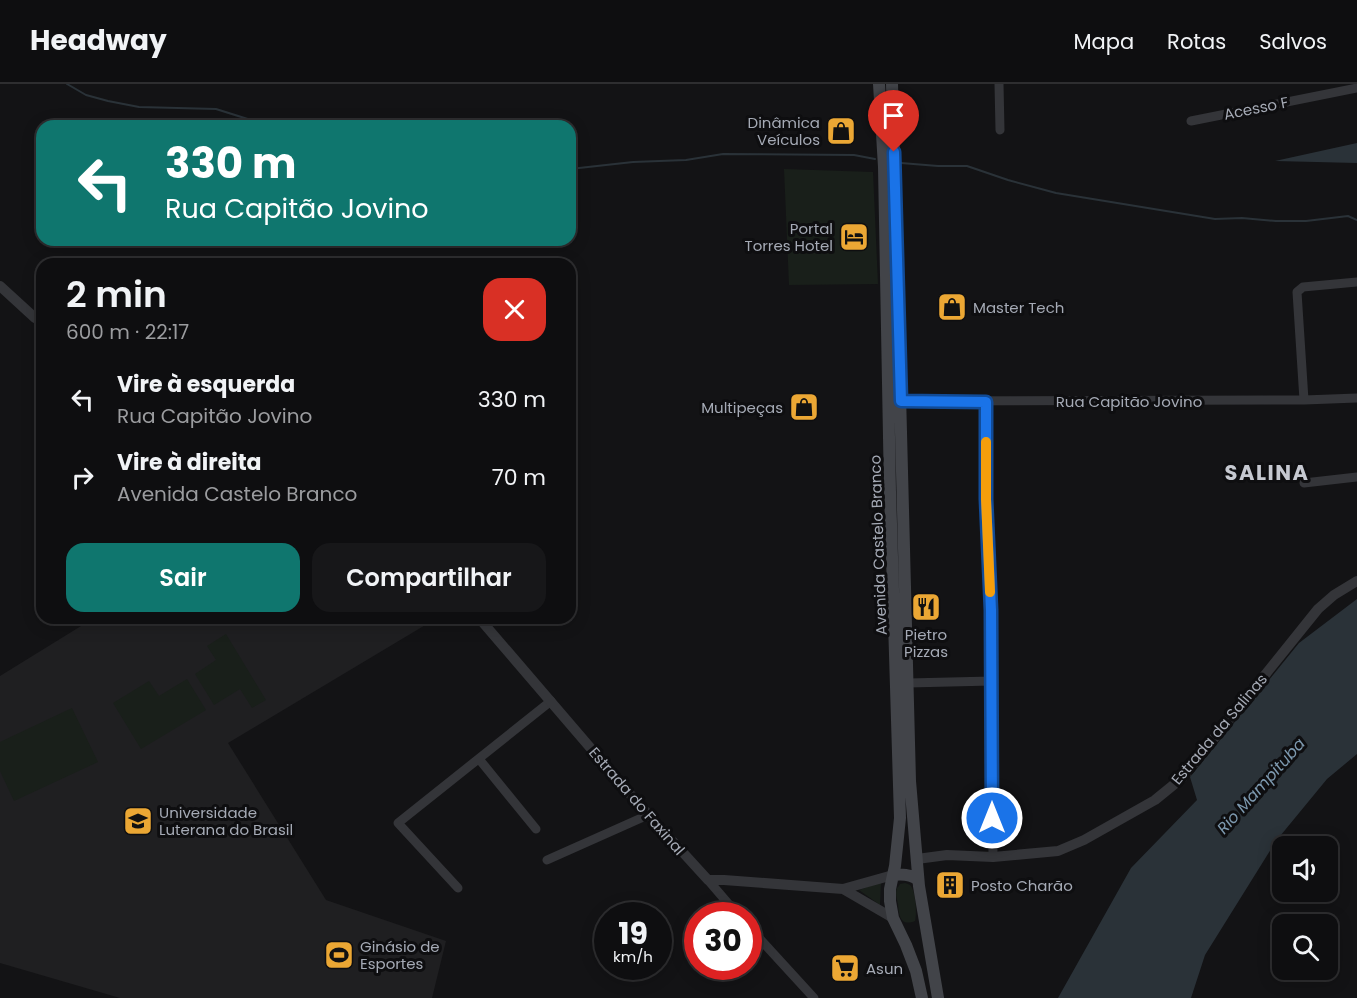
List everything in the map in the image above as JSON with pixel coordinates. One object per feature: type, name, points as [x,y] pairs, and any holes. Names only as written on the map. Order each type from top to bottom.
[{"type":"main road","name":"Avenida Castelo Branco","points":[[879,84],[884,167],[890,490],[900,802],[890,901],[895,921],[916,971],[922,998]]},
{"type":"main road","name":"Avenida Castelo Branco","points":[[892,84],[910,781],[918,880],[938,998]]},
{"type":"main road","points":[[894,870],[917,859]]},
{"type":"main road","points":[[894,870],[918,880]]},
{"type":"main road","points":[[895,921],[903,931],[911,933],[919,930],[925,923]]},
{"type":"street","points":[[999,84],[1000,130]]},
{"type":"street","name":"Acesso F","points":[[1191,121],[1357,88]]},
{"type":"street","points":[[1304,400],[1297,292],[1303,287],[1357,282]]},
{"type":"street","points":[[0,286],[36,319]]},
{"type":"street","name":"Rua Capitão Jovino","points":[[901,401],[1357,398]]},
{"type":"street","points":[[986,402],[993,857]]},
{"type":"street","points":[[1304,483],[1357,477]]},
{"type":"street","name":"Estrada da Salinas","points":[[917,859],[947,855],[993,857],[1058,851],[1073,846],[1155,800],[1182,777],[1318,609],[1357,580]]},
{"type":"street","name":"Estrada do Faxinal","points":[[484,624],[648,815],[708,880]]},
{"type":"street","points":[[908,683],[992,681]]},
{"type":"street","points":[[458,888],[398,823],[551,702]]},
{"type":"street","points":[[479,759],[536,829]]},
{"type":"street","points":[[547,860],[648,815]]},
{"type":"street","points":[[708,880],[843,889],[894,870]]},
{"type":"street","points":[[708,880],[727,902]]},
{"type":"street","points":[[843,889],[895,921]]},
{"type":"street","points":[[762,942],[813,998]]},
{"type":"shaded area","points":[[784,169],[873,172],[878,284],[789,285]]},
{"type":"shaded area","name":"Universidade Luterana do Brasil","points":[[84,624],[427,624],[228,743],[326,900],[446,941],[432,998],[120,998],[0,963],[0,676]]},
{"type":"shaded area","points":[[226,634],[266,700],[252,708],[240,689],[214,705],[195,674],[216,660],[207,646]]},
{"type":"shaded area","points":[[187,679],[206,710],[141,749],[113,703],[149,681],[159,696]]},
{"type":"shaded area","points":[[72,708],[98,762],[14,801],[0,771],[0,742]]},
{"type":"shaded area","points":[[881,882],[880,905],[859,890]]},
{"type":"shaded area","points":[[900,884],[910,885],[914,892],[915,921],[910,922],[901,919],[896,896],[897,888]]},
{"type":"water","points":[[1357,143],[1357,163],[1275,161]]},
{"type":"water","name":"Rio Mampituba","points":[[1357,599],[1357,754],[1327,779],[1280,836],[1272,836],[1272,847],[1205,955],[1191,998],[1058,998],[1131,868],[1197,800],[1190,777],[1299,643]]},
{"type":"waterway","points":[[67,84],[86,95],[108,101],[139,107],[216,109],[251,120]]},
{"type":"waterway","points":[[576,168],[633,162],[686,160],[723,154],[854,155],[875,159]]},
{"type":"waterway","points":[[901,163],[967,166],[1056,193],[1215,219],[1306,221],[1348,216],[1357,220]]},
{"type":"slow traffic","points":[[986,442],[990,592]]},
{"type":"place","name":"Dinâmica Veículos","points":[[841,131]]},
{"type":"place","name":"Portal Torres Hotel","points":[[854,237]]},
{"type":"place","name":"Master Tech","points":[[952,307]]},
{"type":"place","name":"Multipeças","points":[[804,407]]},
{"type":"place","name":"Pietro Pizzas","points":[[926,607]]},
{"type":"place","name":"Universidade Luterana do Brasil","points":[[138,821]]},
{"type":"place","name":"Posto Charão","points":[[950,885]]},
{"type":"place","name":"Ginásio de Esportes","points":[[339,955]]},
{"type":"place","name":"Asun","points":[[845,968]]},
{"type":"district","name":"SALINA","points":[[1267,472]]},
{"type":"route","points":[[894,152],[901,401],[986,402],[986,499],[991,610],[992,818]]}]
